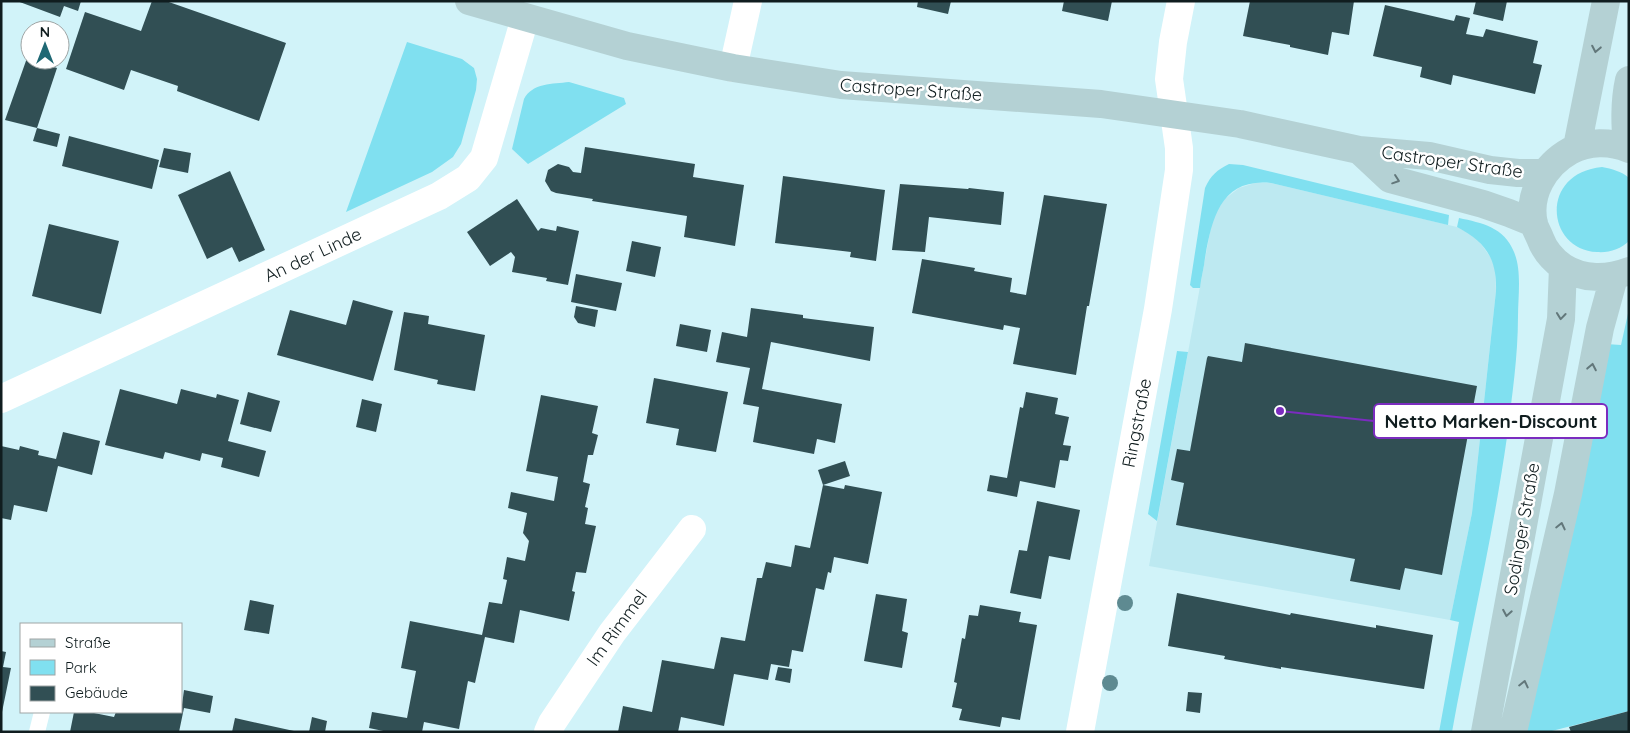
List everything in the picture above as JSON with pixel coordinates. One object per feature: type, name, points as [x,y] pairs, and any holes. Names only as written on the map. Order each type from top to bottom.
[{"type":"main road","name":"Castroper Straße","points":[[469,1],[627,46],[734,68],[841,85],[1101,104],[1240,124],[1359,150],[1429,156],[1490,170],[1544,173]]},
{"type":"main road","points":[[1577,147],[1606,1]]},
{"type":"main road","points":[[1621,274],[1587,276],[1563,267],[1544,248],[1534,224],[1533,206],[1536,189],[1544,173],[1558,157],[1577,147],[1593,144],[1610,144],[1628,149],[1625,121],[1629,80]]},
{"type":"main road","name":"Castroper Straße","points":[[1359,150],[1390,179],[1483,204],[1534,224]]},
{"type":"main road","name":"Sodinger Straße","points":[[1485,732],[1561,320],[1563,267]]},
{"type":"main road","name":"Sodinger Straße","points":[[1513,732],[1568,494],[1600,328],[1621,274]]},
{"type":"street","points":[[734,68],[748,1]]},
{"type":"street","name":"Ringstraße","points":[[1080,732],[1158,309],[1179,170],[1179,148],[1169,79],[1170,61],[1181,1]]},
{"type":"street","name":"An der Linde","points":[[1,399],[439,196],[468,178],[484,158],[525,18]]},
{"type":"street","name":"Im Rimmel","points":[[548,732],[612,632],[692,529]]},
{"type":"lane","points":[[37,732],[42,713]]},
{"type":"shaded area","points":[[1255,183],[1271,183],[1457,227],[1471,234],[1479,241],[1491,258],[1495,269],[1496,291],[1472,513],[1450,620],[1149,566],[1212,221],[1219,206],[1226,198],[1239,188]]},
{"type":"green space","points":[[407,42],[462,59],[474,68],[477,79],[476,90],[461,144],[453,157],[432,172],[346,212]]},
{"type":"green space","points":[[569,82],[624,98],[626,104],[528,164],[512,149],[524,99],[532,90],[538,87]]},
{"type":"green space","points":[[1229,164],[1243,165],[1449,215],[1448,225],[1271,183],[1254,183],[1241,187],[1230,194],[1222,204],[1211,229],[1200,288],[1193,288],[1190,285],[1205,188],[1215,173]]},
{"type":"green space","points":[[1602,167],[1620,172],[1629,178],[1629,241],[1615,250],[1597,252],[1580,248],[1567,239],[1560,226],[1557,211],[1559,196],[1567,183],[1582,172]]},
{"type":"green space","points":[[1459,218],[1484,224],[1498,232],[1510,244],[1514,252],[1519,275],[1518,331],[1507,437],[1495,511],[1452,732],[1439,732],[1459,622],[1450,620],[1472,513],[1496,291],[1494,270],[1488,253],[1475,239],[1457,227]]},
{"type":"green space","points":[[1629,309],[1629,711],[1548,732],[1519,732],[1606,344],[1621,345]]},
{"type":"green space","points":[[1177,351],[1188,352],[1157,521],[1148,514]]},
{"type":"building","points":[[17,1],[81,1],[78,11],[64,6],[60,17]]},
{"type":"building","points":[[152,1],[166,1],[286,43],[259,121],[177,91],[178,86],[131,70],[124,90],[69,70],[70,57],[85,12],[141,31]]},
{"type":"building","points":[[918,1],[951,1],[948,14],[917,7]]},
{"type":"building","points":[[1064,1],[1112,1],[1108,21],[1062,11]]},
{"type":"building","points":[[1250,1],[1354,1],[1349,35],[1332,32],[1328,55],[1243,36]]},
{"type":"building","points":[[1476,1],[1507,1],[1503,21],[1473,14]]},
{"type":"building","points":[[1385,5],[1454,21],[1456,15],[1470,18],[1466,34],[1483,37],[1486,29],[1538,41],[1533,63],[1542,65],[1535,94],[1453,75],[1451,85],[1420,77],[1422,67],[1373,56]]},
{"type":"building","points":[[23,70],[56,70],[37,128],[5,120]]},
{"type":"building","points":[[37,128],[60,134],[57,147],[33,141]]},
{"type":"building","points":[[69,136],[159,160],[152,189],[62,166]]},
{"type":"building","points":[[585,147],[695,164],[693,177],[744,185],[735,246],[684,237],[687,216],[592,201],[593,199],[551,191],[545,181],[548,170],[558,164],[569,167],[573,172],[581,173]]},
{"type":"building","points":[[164,148],[191,153],[188,173],[159,167]]},
{"type":"building","points":[[230,171],[265,250],[239,262],[232,247],[207,259],[178,195]]},
{"type":"building","points":[[783,176],[885,190],[876,261],[850,257],[851,252],[775,243]]},
{"type":"building","points":[[900,184],[1004,192],[1001,225],[929,217],[925,252],[892,250]]},
{"type":"building","points":[[1044,195],[1107,204],[1076,375],[1013,364],[1020,328],[1004,325],[1003,330],[912,313],[922,259],[975,268],[974,271],[1012,278],[1010,292],[1026,295]]},
{"type":"building","points":[[517,199],[538,231],[541,228],[556,231],[557,226],[579,231],[568,285],[546,281],[547,278],[512,272],[515,257],[511,252],[490,266],[467,232]]},
{"type":"building","points":[[49,224],[119,241],[101,314],[32,296]]},
{"type":"building","points":[[632,241],[661,247],[655,277],[626,271]]},
{"type":"building","points":[[576,274],[622,283],[616,311],[571,302]]},
{"type":"building","points":[[353,300],[393,311],[373,381],[277,355],[290,310],[346,325]]},
{"type":"building","points":[[576,306],[598,310],[595,327],[578,323],[574,317]]},
{"type":"building","points":[[751,308],[803,315],[803,318],[874,327],[870,361],[771,342],[762,389],[842,404],[835,443],[817,439],[814,454],[753,442],[759,407],[743,404],[750,368],[716,362],[722,332],[747,337]]},
{"type":"building","points":[[404,312],[429,316],[428,324],[485,335],[475,391],[437,384],[438,380],[394,370]]},
{"type":"building","points":[[680,324],[711,330],[707,352],[676,346]]},
{"type":"building","points":[[1245,343],[1477,386],[1442,575],[1405,568],[1400,590],[1350,581],[1355,559],[1176,525],[1184,483],[1171,480],[1177,449],[1190,451],[1207,358],[1208,356],[1242,362]]},
{"type":"building","points":[[654,378],[728,392],[716,452],[676,445],[679,429],[646,423]]},
{"type":"building","points":[[120,389],[177,404],[181,389],[216,398],[217,394],[239,400],[228,441],[266,451],[259,477],[221,467],[223,458],[202,453],[200,461],[165,452],[163,459],[105,445]]},
{"type":"building","points":[[248,392],[280,401],[271,432],[240,424]]},
{"type":"building","points":[[1026,392],[1058,398],[1055,414],[1069,417],[1063,445],[1071,446],[1068,461],[1060,460],[1055,488],[1020,481],[1017,497],[987,491],[990,475],[1007,478],[1020,407],[1023,408]]},
{"type":"building","points":[[541,395],[598,406],[592,433],[598,435],[593,455],[588,455],[583,482],[590,484],[585,507],[588,508],[585,524],[596,526],[586,573],[576,572],[572,591],[575,592],[569,621],[520,610],[514,643],[485,637],[475,683],[468,681],[459,729],[424,722],[422,732],[388,732],[369,728],[372,712],[407,718],[416,671],[401,668],[410,621],[482,635],[489,602],[502,604],[507,580],[503,579],[507,557],[525,561],[529,541],[523,533],[527,513],[508,508],[511,492],[554,501],[558,477],[526,471]]},
{"type":"building","points":[[362,399],[382,404],[376,432],[356,427]]},
{"type":"building","points":[[63,432],[100,441],[92,475],[58,466],[47,512],[14,505],[11,520],[1,518],[1,446],[19,450],[20,446],[39,451],[38,455],[56,459]]},
{"type":"building","points":[[845,461],[850,476],[823,485],[818,470]]},
{"type":"building","points":[[823,485],[844,489],[845,485],[882,492],[868,564],[834,557],[831,573],[828,572],[824,590],[816,588],[803,652],[792,650],[789,667],[771,664],[768,680],[734,674],[724,726],[681,717],[678,732],[618,732],[623,706],[652,712],[662,660],[714,669],[721,637],[745,641],[757,578],[762,578],[766,562],[791,567],[795,545],[810,548]]},
{"type":"building","points":[[1037,501],[1080,510],[1070,560],[1049,556],[1041,599],[1010,593],[1019,550],[1027,551]]},
{"type":"building","points":[[1177,593],[1290,615],[1291,613],[1376,628],[1376,625],[1433,635],[1424,689],[1281,667],[1281,669],[1224,659],[1225,656],[1168,646]]},
{"type":"building","points":[[876,594],[907,599],[902,631],[908,633],[902,668],[864,661]]},
{"type":"building","points":[[250,600],[274,605],[269,634],[244,630]]},
{"type":"building","points":[[980,605],[1021,612],[1019,622],[1037,625],[1020,720],[1002,717],[1000,727],[959,720],[962,709],[952,707],[957,683],[954,682],[962,638],[965,639],[969,615],[978,616]]},
{"type":"building","points":[[1,651],[6,652],[3,667],[11,668],[2,712]]},
{"type":"building","points":[[778,667],[792,669],[790,683],[775,680]]},
{"type":"building","points":[[184,690],[213,696],[210,713],[184,708],[179,732],[70,732],[74,713],[94,713],[114,717],[116,713],[182,713]]},
{"type":"building","points":[[1188,692],[1202,693],[1200,713],[1186,711]]},
{"type":"building","points":[[1629,711],[1629,732],[1571,732],[1569,727]]},
{"type":"building","points":[[312,717],[327,721],[325,732],[309,732]]},
{"type":"building","points":[[235,718],[294,731],[294,732],[232,732]]},
{"type":"place","name":"Netto Marken-Discount","points":[[1280,411]]}]
